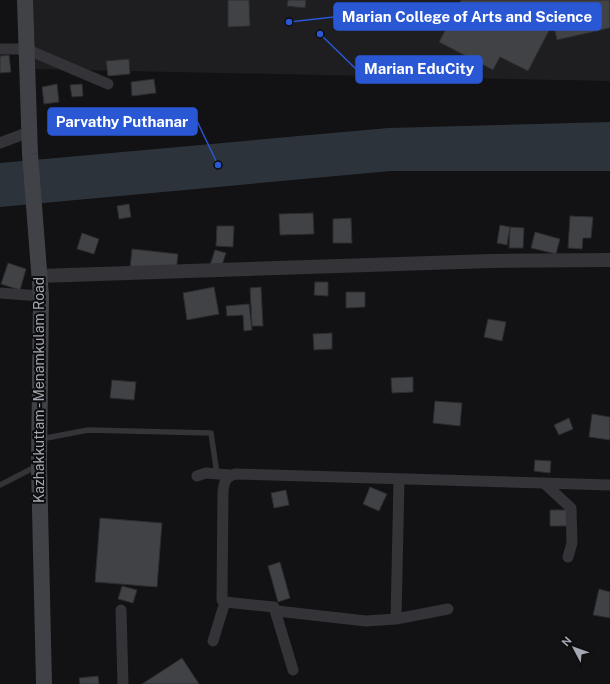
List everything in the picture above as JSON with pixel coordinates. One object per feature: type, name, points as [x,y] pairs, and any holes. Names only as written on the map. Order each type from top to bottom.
[{"type":"main road","name":"Kazhakkuttam - Menamkulam Road","points":[[25,0],[32,200],[41,296],[39,465],[44,684]]},
{"type":"street","points":[[0,50],[26,49],[108,84]]},
{"type":"street","points":[[0,143],[29,132]]},
{"type":"street","points":[[39,276],[491,261],[610,260]]},
{"type":"street","points":[[0,293],[41,296]]},
{"type":"street","points":[[197,476],[206,472],[230,476]]},
{"type":"street","points":[[214,641],[224,602],[221,597],[223,492],[226,479],[234,474],[610,485]]},
{"type":"street","points":[[396,619],[399,479]]},
{"type":"street","points":[[544,483],[571,508],[572,543],[568,557]]},
{"type":"street","points":[[224,602],[270,605],[277,611],[366,621],[396,619],[448,609]]},
{"type":"street","points":[[121,610],[123,684]]},
{"type":"street","points":[[277,611],[293,670]]},
{"type":"lane","points":[[39,440],[88,430],[211,433],[217,474]]},
{"type":"lane","points":[[0,485],[39,465]]},
{"type":"shaded area","points":[[29,0],[610,0],[610,81],[32,69]]},
{"type":"shaded area","points":[[610,122],[610,171],[391,171],[0,207],[0,163],[388,128]]},
{"type":"building","points":[[228,0],[249,0],[250,26],[228,27]]},
{"type":"building","points":[[288,0],[306,0],[305,8],[287,6]]},
{"type":"building","points":[[461,0],[610,0],[610,28],[557,40],[553,23],[528,71],[500,57],[493,70],[439,42]]},
{"type":"building","points":[[9,55],[11,72],[0,73],[0,56]]},
{"type":"building","points":[[129,59],[130,74],[108,76],[106,61]]},
{"type":"building","points":[[154,79],[156,93],[132,96],[131,82]]},
{"type":"building","points":[[57,84],[59,102],[44,104],[42,87]]},
{"type":"building","points":[[82,84],[83,96],[72,97],[70,85]]},
{"type":"building","points":[[129,204],[131,217],[119,219],[117,206]]},
{"type":"building","points":[[313,213],[314,234],[280,235],[279,214]]},
{"type":"building","points":[[570,216],[593,217],[591,238],[583,238],[582,249],[568,248]]},
{"type":"building","points":[[351,218],[352,243],[333,243],[333,219]]},
{"type":"building","points":[[500,225],[510,227],[507,245],[497,243]]},
{"type":"building","points":[[217,226],[234,226],[233,247],[216,246]]},
{"type":"building","points":[[510,227],[524,228],[523,248],[509,248]]},
{"type":"building","points":[[535,232],[560,239],[556,254],[531,248]]},
{"type":"building","points":[[82,233],[99,239],[94,254],[77,249]]},
{"type":"building","points":[[132,249],[178,254],[176,273],[130,268]]},
{"type":"building","points":[[215,250],[226,253],[221,268],[210,265]]},
{"type":"building","points":[[8,263],[26,269],[20,290],[1,284]]},
{"type":"building","points":[[315,282],[328,282],[328,296],[314,295]]},
{"type":"building","points":[[214,287],[219,314],[187,320],[183,293]]},
{"type":"building","points":[[261,287],[263,326],[252,326],[250,288]]},
{"type":"building","points":[[346,292],[365,292],[365,307],[346,308]]},
{"type":"building","points":[[249,304],[252,330],[244,331],[243,315],[227,316],[226,306]]},
{"type":"building","points":[[488,319],[506,322],[502,341],[484,337]]},
{"type":"building","points":[[332,333],[332,349],[314,350],[313,334]]},
{"type":"building","points":[[413,377],[413,392],[392,393],[391,378]]},
{"type":"building","points":[[112,380],[136,382],[134,400],[110,398]]},
{"type":"building","points":[[435,401],[462,403],[460,426],[433,423]]},
{"type":"building","points":[[592,414],[610,417],[610,440],[589,437]]},
{"type":"building","points":[[569,418],[573,429],[559,435],[554,425]]},
{"type":"building","points":[[535,460],[551,461],[550,473],[534,471]]},
{"type":"building","points":[[370,487],[387,494],[379,511],[363,504]]},
{"type":"building","points":[[286,490],[289,505],[274,508],[271,493]]},
{"type":"building","points":[[550,510],[569,510],[569,526],[550,526]]},
{"type":"building","points":[[100,518],[162,523],[157,587],[95,582]]},
{"type":"building","points":[[280,562],[290,598],[278,602],[268,566]]},
{"type":"building","points":[[122,586],[137,590],[133,603],[118,599]]},
{"type":"building","points":[[599,589],[610,592],[610,618],[593,615]]},
{"type":"building","points":[[182,658],[199,684],[142,684]]},
{"type":"building","points":[[98,676],[99,684],[80,684],[79,678]]},
{"type":"place","name":"Marian College of Arts and Science","points":[[289,22]]},
{"type":"place","name":"Marian EduCity","points":[[320,34]]},
{"type":"place","name":"Parvathy Puthanar","points":[[218,165]]}]
